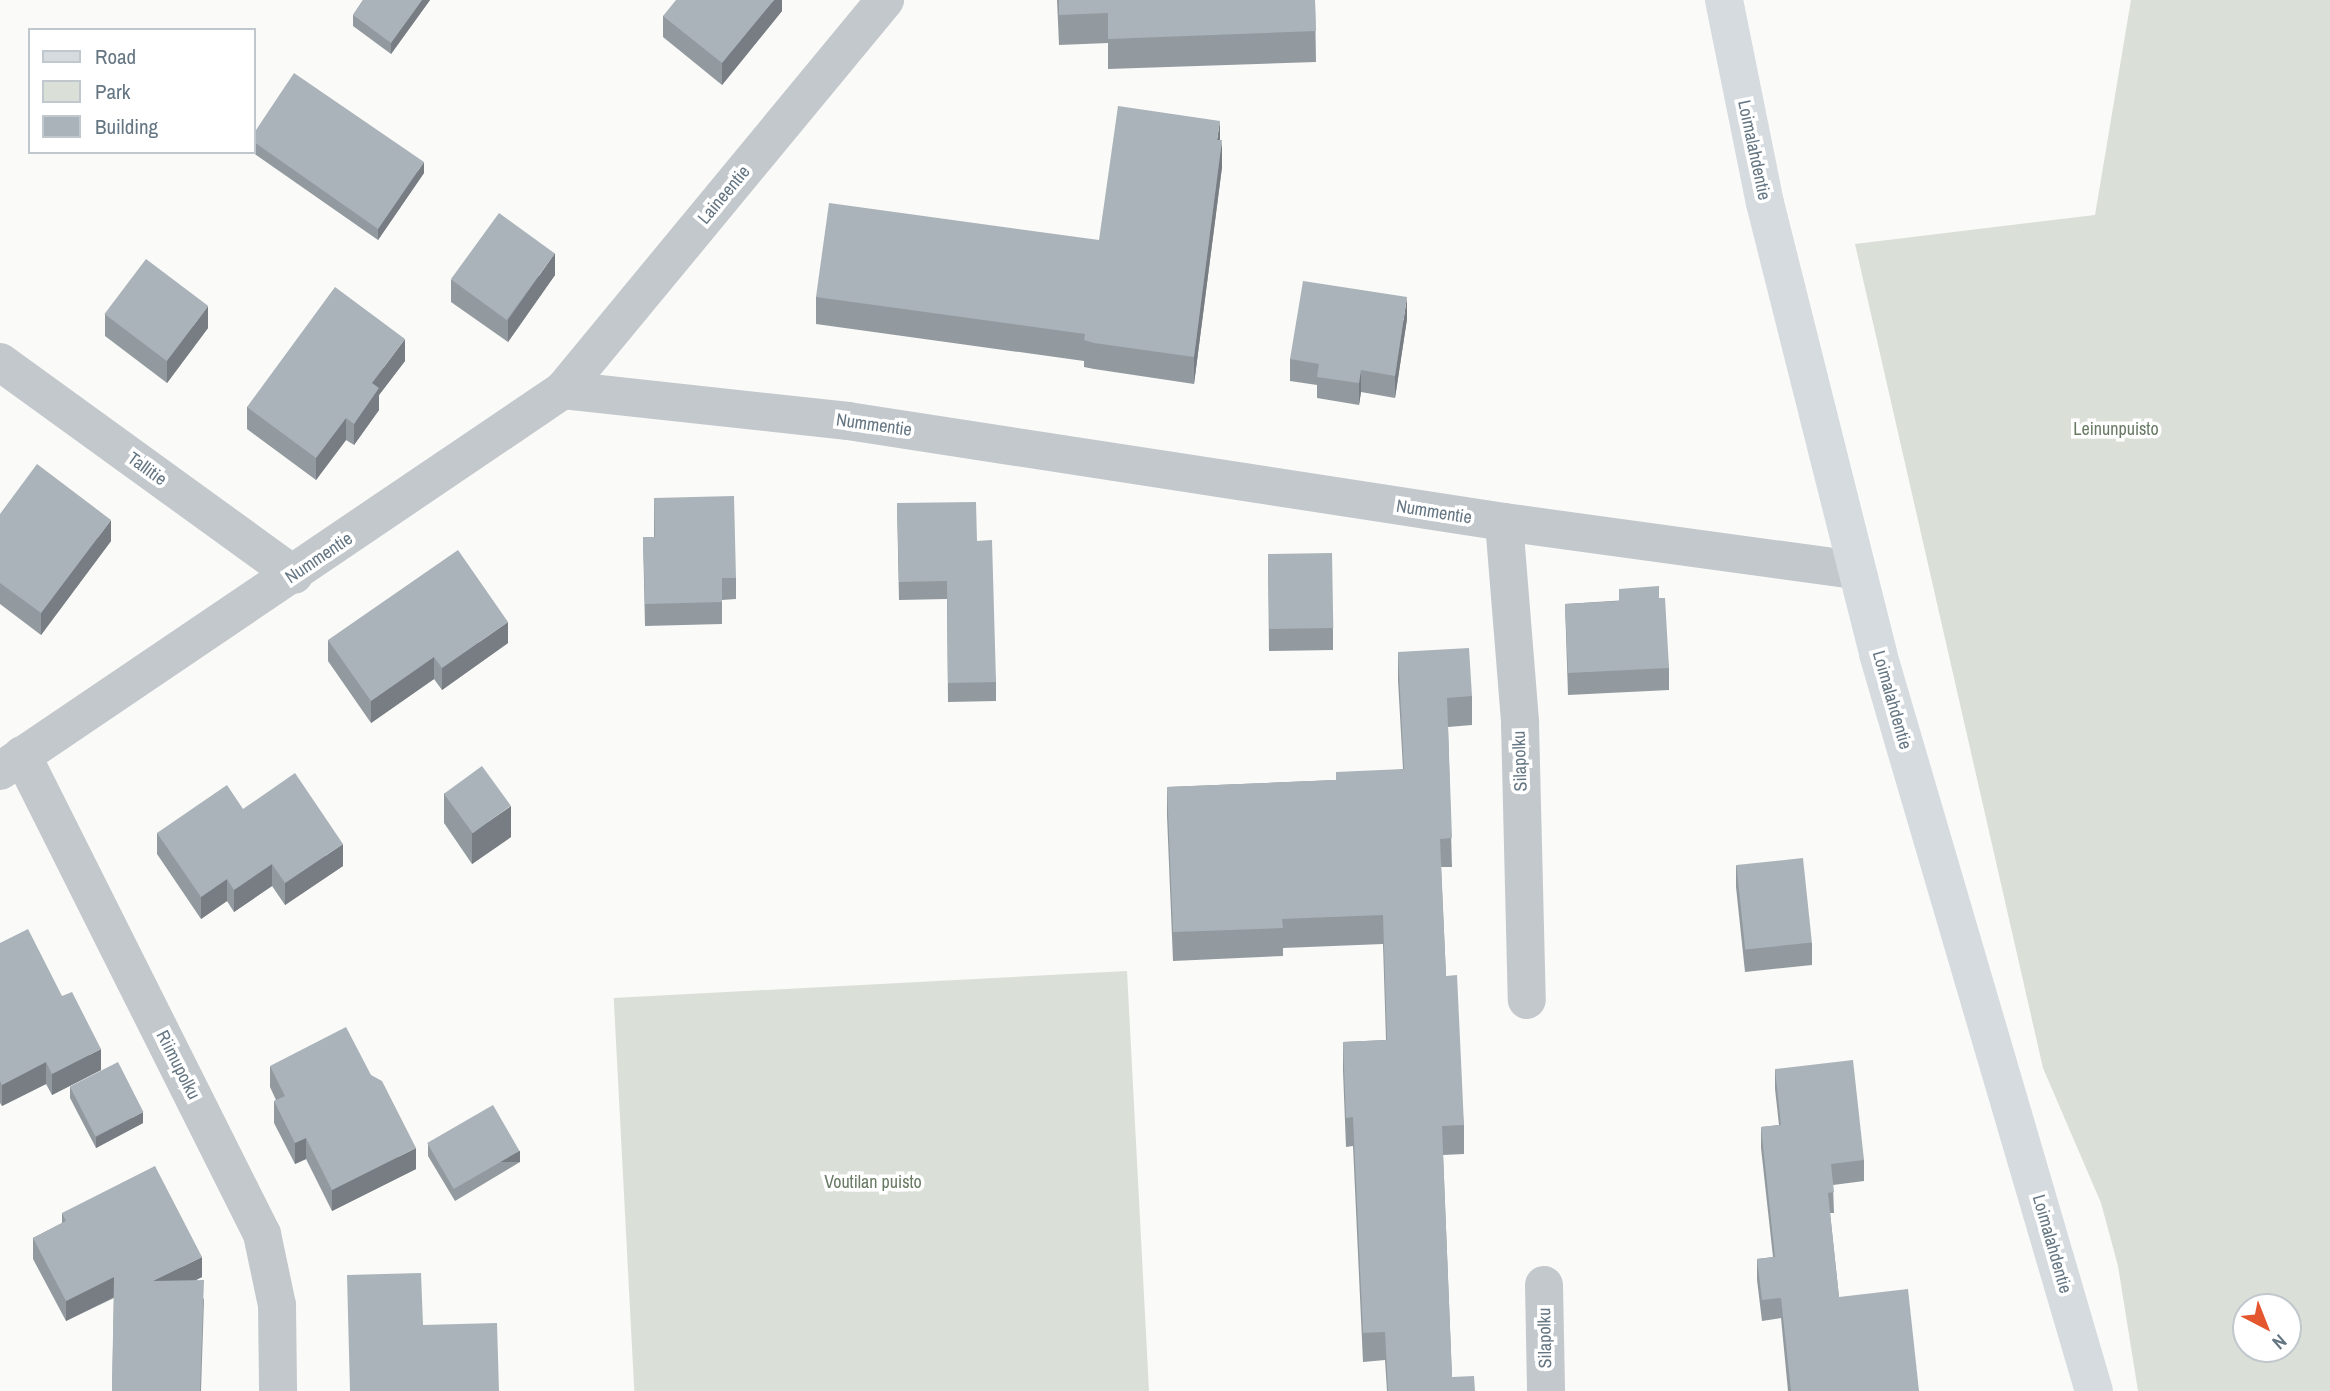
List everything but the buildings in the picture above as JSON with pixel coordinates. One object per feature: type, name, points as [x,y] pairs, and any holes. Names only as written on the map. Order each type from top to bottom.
[{"type":"street","name":"Laineentie","points":[[563,390],[885,0]]},
{"type":"street","name":"Loimalahdentie","points":[[1724,0],[1765,203],[1856,570],[2094,1391]]},
{"type":"street","name":"Tallitie","points":[[0,362],[294,576]]},
{"type":"street","name":"Nummentie","points":[[11,763],[294,576],[563,390],[848,421],[1504,522],[1856,570]]},
{"type":"street","name":"Silapolku","points":[[1504,522],[1520,723],[1527,1000]]},
{"type":"street","name":"Riimupolku","points":[[11,763],[262,1234],[277,1305],[278,1391]]},
{"type":"street","name":"Silapolku","points":[[1544,1285],[1546,1391]]},
{"type":"green space","name":"Leinunpuisto","points":[[2131,0],[2330,0],[2330,1391],[2138,1391],[2118,1266],[2101,1203],[2043,1068],[1855,244],[2095,215]]},
{"type":"green space","name":"Voutilan puisto","points":[[1127,971],[1149,1391],[634,1391],[614,998]]}]
